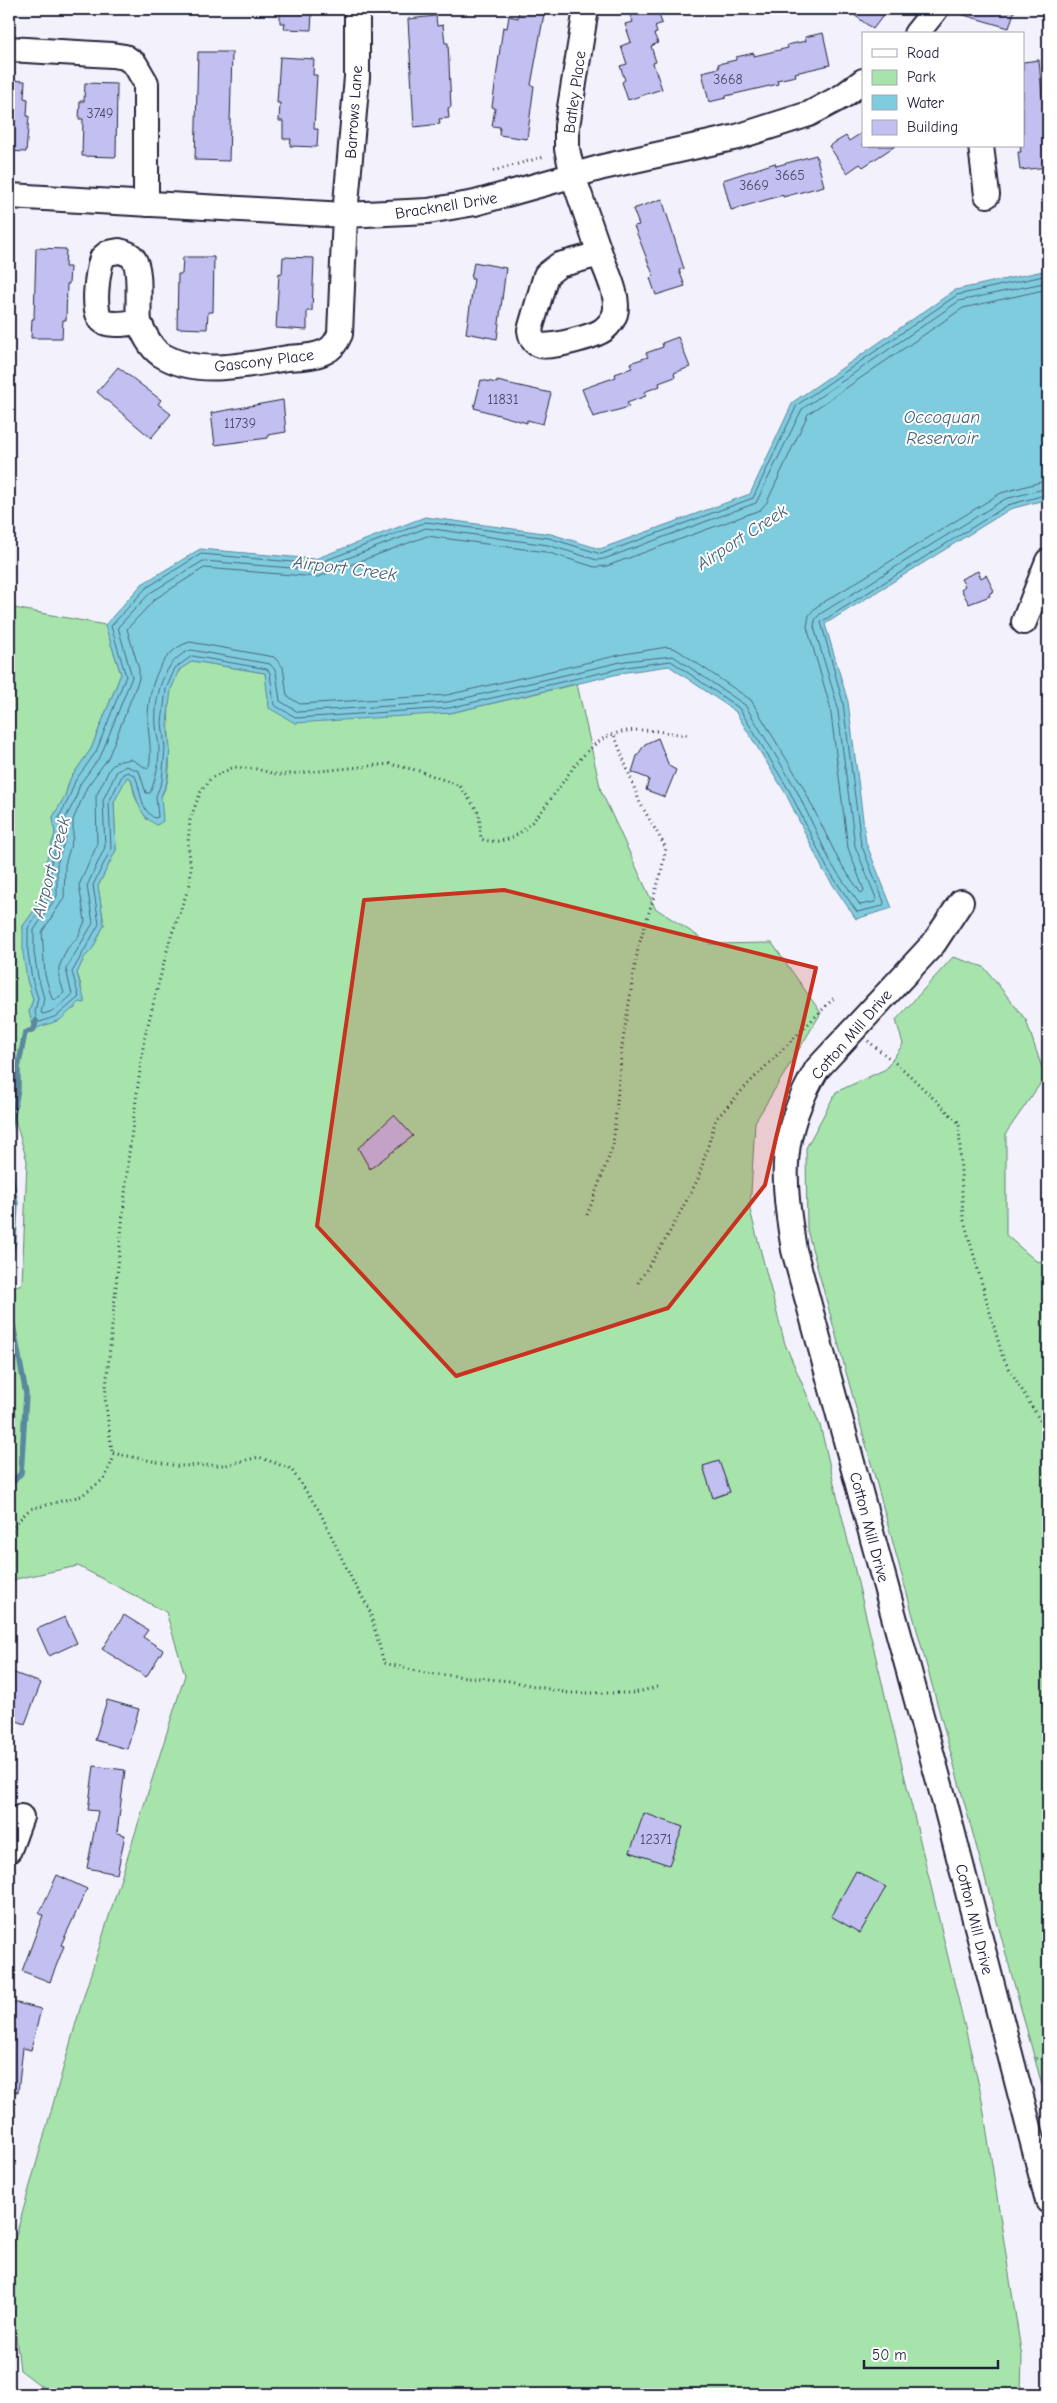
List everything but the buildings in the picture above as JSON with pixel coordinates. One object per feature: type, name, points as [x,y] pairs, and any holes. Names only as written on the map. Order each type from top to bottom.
[{"type":"street","name":"Barrows Lane","points":[[345,215],[357,76],[357,9]]},
{"type":"street","name":"Batley Place","points":[[586,9],[567,126],[567,149],[573,176],[600,254]]},
{"type":"street","points":[[918,32],[936,9]]},
{"type":"street","points":[[9,49],[112,54],[135,64],[146,83],[146,204]]},
{"type":"street","name":"Bracknell Drive","points":[[9,196],[345,215],[419,212],[475,203],[573,176],[737,137],[810,114],[843,96],[862,82]]},
{"type":"street","points":[[981,148],[987,195]]},
{"type":"street","name":"Gascony Place","points":[[140,322],[149,342],[160,354],[182,363],[225,368],[323,353],[336,342],[340,334],[345,215]]},
{"type":"street","points":[[1024,622],[1048,560]]},
{"type":"street","name":"Cotton Mill Drive","points":[[961,902],[934,943],[817,1069],[794,1113],[787,1140],[784,1167],[786,1204],[794,1250],[851,1453],[946,1807],[1048,2201]]},
{"type":"street","points":[[9,1850],[21,1817]]},
{"type":"path","points":[[493,171],[543,156]]},
{"type":"path","points":[[9,1535],[19,1520],[30,1509],[81,1496],[104,1479],[113,1459],[105,1398],[129,1153],[144,1040],[170,939],[190,884],[191,869],[188,843],[190,819],[206,784],[211,778],[234,767],[250,768],[279,775],[390,764],[420,771],[460,786],[479,813],[481,839],[501,841],[526,828],[536,818],[583,753],[614,734],[649,728],[690,736]]},
{"type":"path","points":[[587,1215],[613,1146],[622,1046],[638,948],[661,874],[666,848],[640,803],[614,734]]},
{"type":"path","points":[[638,1283],[667,1237],[698,1180],[716,1119],[746,1085],[835,997]]},
{"type":"path","points":[[853,1029],[904,1070],[959,1123],[963,1217],[992,1320],[1003,1358],[1048,1434]]},
{"type":"path","points":[[113,1453],[177,1466],[226,1465],[258,1458],[291,1469],[320,1512],[354,1584],[369,1608],[384,1663],[425,1673],[501,1680],[568,1693],[634,1693],[661,1686]]},
{"type":"path","points":[[1036,2059],[1048,2058]]},
{"type":"highlighted area","points":[[504,890],[816,968],[765,1185],[668,1308],[456,1376],[317,1226],[364,900]]},
{"type":"green space","points":[[9,607],[105,625],[121,674],[91,749],[70,779],[65,796],[53,817],[55,834],[46,862],[46,894],[23,926],[27,980],[33,999],[29,1012],[74,1009],[80,1000],[82,992],[77,973],[104,925],[98,886],[116,850],[114,802],[126,777],[131,779],[135,797],[147,820],[161,797],[167,783],[169,771],[170,692],[180,670],[193,661],[265,673],[270,708],[450,713],[577,684],[601,791],[655,908],[710,944],[772,943],[821,1013],[755,1122],[750,1210],[785,1344],[820,1425],[981,2094],[1022,2357],[1021,2394],[52,2394],[20,2370],[9,2277],[9,2260],[81,2005],[185,1675],[166,1612],[78,1566],[16,1579],[9,1588],[9,1288],[22,1284],[27,1161],[9,1099]]},
{"type":"green space","points":[[953,957],[984,967],[1026,1020],[1045,1077],[1006,1133],[1006,1235],[1036,1261],[1048,1263],[1048,2107],[807,1230],[806,1148],[836,1092],[886,1069],[903,1044],[896,1020]]},
{"type":"water","name":"Occoquan Reservoir","points":[[1048,270],[1048,499],[1010,509],[825,624],[848,702],[866,843],[892,908],[856,919],[823,870],[786,794],[735,711],[669,666],[627,672],[450,713],[295,723],[269,708],[265,673],[193,661],[179,670],[171,690],[167,723],[170,748],[167,782],[161,796],[163,821],[157,825],[146,817],[139,806],[131,779],[127,777],[114,802],[116,850],[98,886],[104,925],[93,948],[84,958],[77,973],[85,1003],[80,1002],[60,1020],[34,1029],[29,1012],[33,999],[27,980],[23,953],[23,926],[46,894],[46,862],[55,834],[53,817],[65,796],[70,779],[91,749],[121,674],[105,625],[142,584],[200,549],[315,559],[425,517],[551,534],[600,549],[750,494],[793,402],[955,290]]},
{"type":"waterway","name":"Airport Creek","points":[[9,1154],[10,1130],[18,1089],[18,1068],[25,1033],[34,1029],[36,1021]]},
{"type":"waterway","name":"Airport Creek","points":[[9,1164],[16,1204],[14,1240],[9,1261]]},
{"type":"waterway","name":"Airport Creek","points":[[9,1303],[26,1394],[21,1473],[9,1487]]}]
